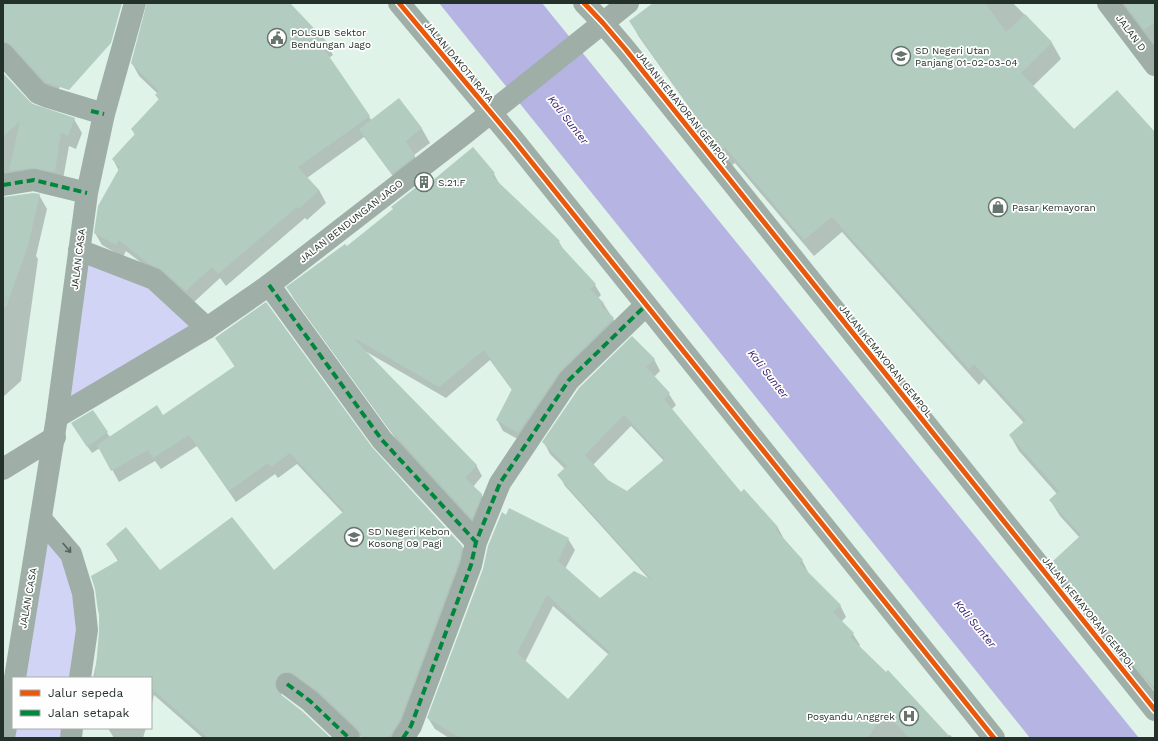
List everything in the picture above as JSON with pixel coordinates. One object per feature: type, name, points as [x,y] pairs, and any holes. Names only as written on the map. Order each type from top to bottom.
[{"type":"street","name":"JALAN CASA","points":[[14,677],[56,427],[87,193],[104,114],[135,3]]},
{"type":"street","name":"JALAN DAKOTA RAYA","points":[[399,3],[495,110]]},
{"type":"street","name":"JALAN KEMAYORAN GEMPOL","points":[[584,3],[603,23],[1155,710]]},
{"type":"street","name":"JALAN BENDUNGAN JAGO","points":[[3,469],[56,427],[207,328],[269,285],[495,110],[628,3]]},
{"type":"street","name":"JALAN D","points":[[1108,3],[1154,63]]},
{"type":"street","points":[[3,54],[38,93],[104,114]]},
{"type":"street","points":[[495,110],[513,139],[994,738]]},
{"type":"street","points":[[3,185],[34,180],[87,193]]},
{"type":"street","points":[[79,250],[154,279],[207,328]]},
{"type":"street","points":[[269,285],[382,440],[476,542]]},
{"type":"street","points":[[403,738],[411,726],[436,661],[471,565],[476,542],[500,483],[570,380],[646,305]]},
{"type":"street","points":[[41,519],[71,554],[83,593],[87,630],[80,677]]},
{"type":"street","points":[[287,684],[310,701],[349,738]]},
{"type":"street","points":[[4,738],[12,693]]},
{"type":"shaded area","points":[[79,250],[154,279],[207,328],[57,417]]},
{"type":"shaded area","points":[[41,519],[71,554],[79,677],[14,677]]},
{"type":"shaded area","points":[[12,729],[70,729],[68,738],[4,738]]},
{"type":"water","name":"Kali Sunter","points":[[439,3],[542,3],[1139,738],[1030,738]]},
{"type":"building","points":[[3,3],[122,3],[111,43],[69,90],[45,82],[12,46],[7,42],[3,42]]},
{"type":"building","points":[[147,3],[290,3],[327,42],[322,46],[370,116],[298,167],[319,190],[299,209],[297,207],[218,274],[212,267],[186,291],[162,270],[149,264],[119,240],[116,245],[94,233],[98,206],[120,167],[112,159],[135,134],[131,129],[159,99],[155,95],[159,91],[131,63]]},
{"type":"building","points":[[653,3],[985,3],[1006,32],[1025,14],[1052,42],[1021,73],[1074,129],[1117,90],[1155,132],[1155,688],[1136,667],[1112,637],[1113,636],[1052,562],[1081,535],[1049,500],[1059,491],[1009,435],[1026,420],[974,364],[969,369],[832,217],[804,240],[725,147],[722,150],[708,133],[629,21]]},
{"type":"building","points":[[1124,3],[1155,3],[1155,22],[1144,30]]},
{"type":"building","points":[[3,73],[33,104],[75,118],[68,136],[61,133],[55,172],[32,168],[9,171],[20,121],[3,137]]},
{"type":"building","points":[[399,98],[422,128],[406,141],[415,156],[392,174],[359,129]]},
{"type":"building","points":[[473,147],[495,173],[492,176],[560,241],[558,243],[596,284],[590,289],[604,303],[601,305],[614,318],[560,371],[518,433],[496,420],[512,389],[484,350],[439,387],[356,339],[355,340],[477,465],[465,478],[482,494],[472,519],[392,432],[286,287],[345,244],[347,246],[393,209],[391,207],[429,177],[432,181]]},
{"type":"building","points":[[33,193],[40,194],[28,246],[6,307],[3,307],[4,197]]},
{"type":"building","points":[[266,302],[372,447],[462,546],[459,561],[400,720],[388,738],[361,738],[361,734],[358,729],[319,692],[289,672],[282,673],[277,677],[275,683],[276,689],[331,738],[208,738],[152,689],[152,677],[95,677],[99,614],[95,589],[91,576],[119,560],[106,544],[126,527],[160,570],[232,517],[274,570],[344,511],[290,453],[271,467],[268,463],[229,491],[189,435],[153,458],[148,450],[111,471],[97,445],[157,405],[163,415],[235,366],[215,338]]},
{"type":"building","points":[[632,336],[655,359],[646,367],[670,393],[664,399],[741,492],[744,489],[778,527],[776,530],[803,560],[799,563],[841,605],[833,612],[854,633],[850,637],[886,672],[888,670],[951,738],[909,738],[885,712],[868,738],[460,738],[427,718],[483,569],[488,546],[502,512],[506,515],[509,508],[569,538],[558,561],[600,598],[634,571],[652,580],[557,475],[567,466],[542,442],[579,388]],"holes":[[[624,415],[665,459],[627,491],[608,480],[585,455]],[[547,595],[610,652],[568,699],[517,653]]]},
{"type":"building","points":[[93,410],[108,432],[87,447],[71,423]]},
{"type":"marked path","points":[[91,111],[104,114]]},
{"type":"marked path","points":[[3,185],[34,180],[87,193]]},
{"type":"marked path","points":[[269,285],[382,440],[476,542]]},
{"type":"marked path","points":[[403,738],[411,726],[471,565],[476,542],[500,483],[569,380],[646,305]]},
{"type":"marked path","points":[[287,684],[310,701],[349,738]]},
{"type":"cycle path","points":[[399,3],[513,139],[994,738]]},
{"type":"cycle path","points":[[584,3],[626,50],[1155,710]]},
{"type":"place","name":"POLSUB Sektor Bendungan Jago","points":[[277,38]]},
{"type":"place","name":"SD Negeri Utan Panjang 01-02-03-04","points":[[901,56]]},
{"type":"place","name":"S.21.F","points":[[424,182]]},
{"type":"place","name":"Pasar Kemayoran","points":[[998,207]]},
{"type":"place","name":"SD Negeri Kebon Kosong 09 Pagi","points":[[354,537]]},
{"type":"place","name":"Posyandu Anggrek","points":[[909,716]]}]
